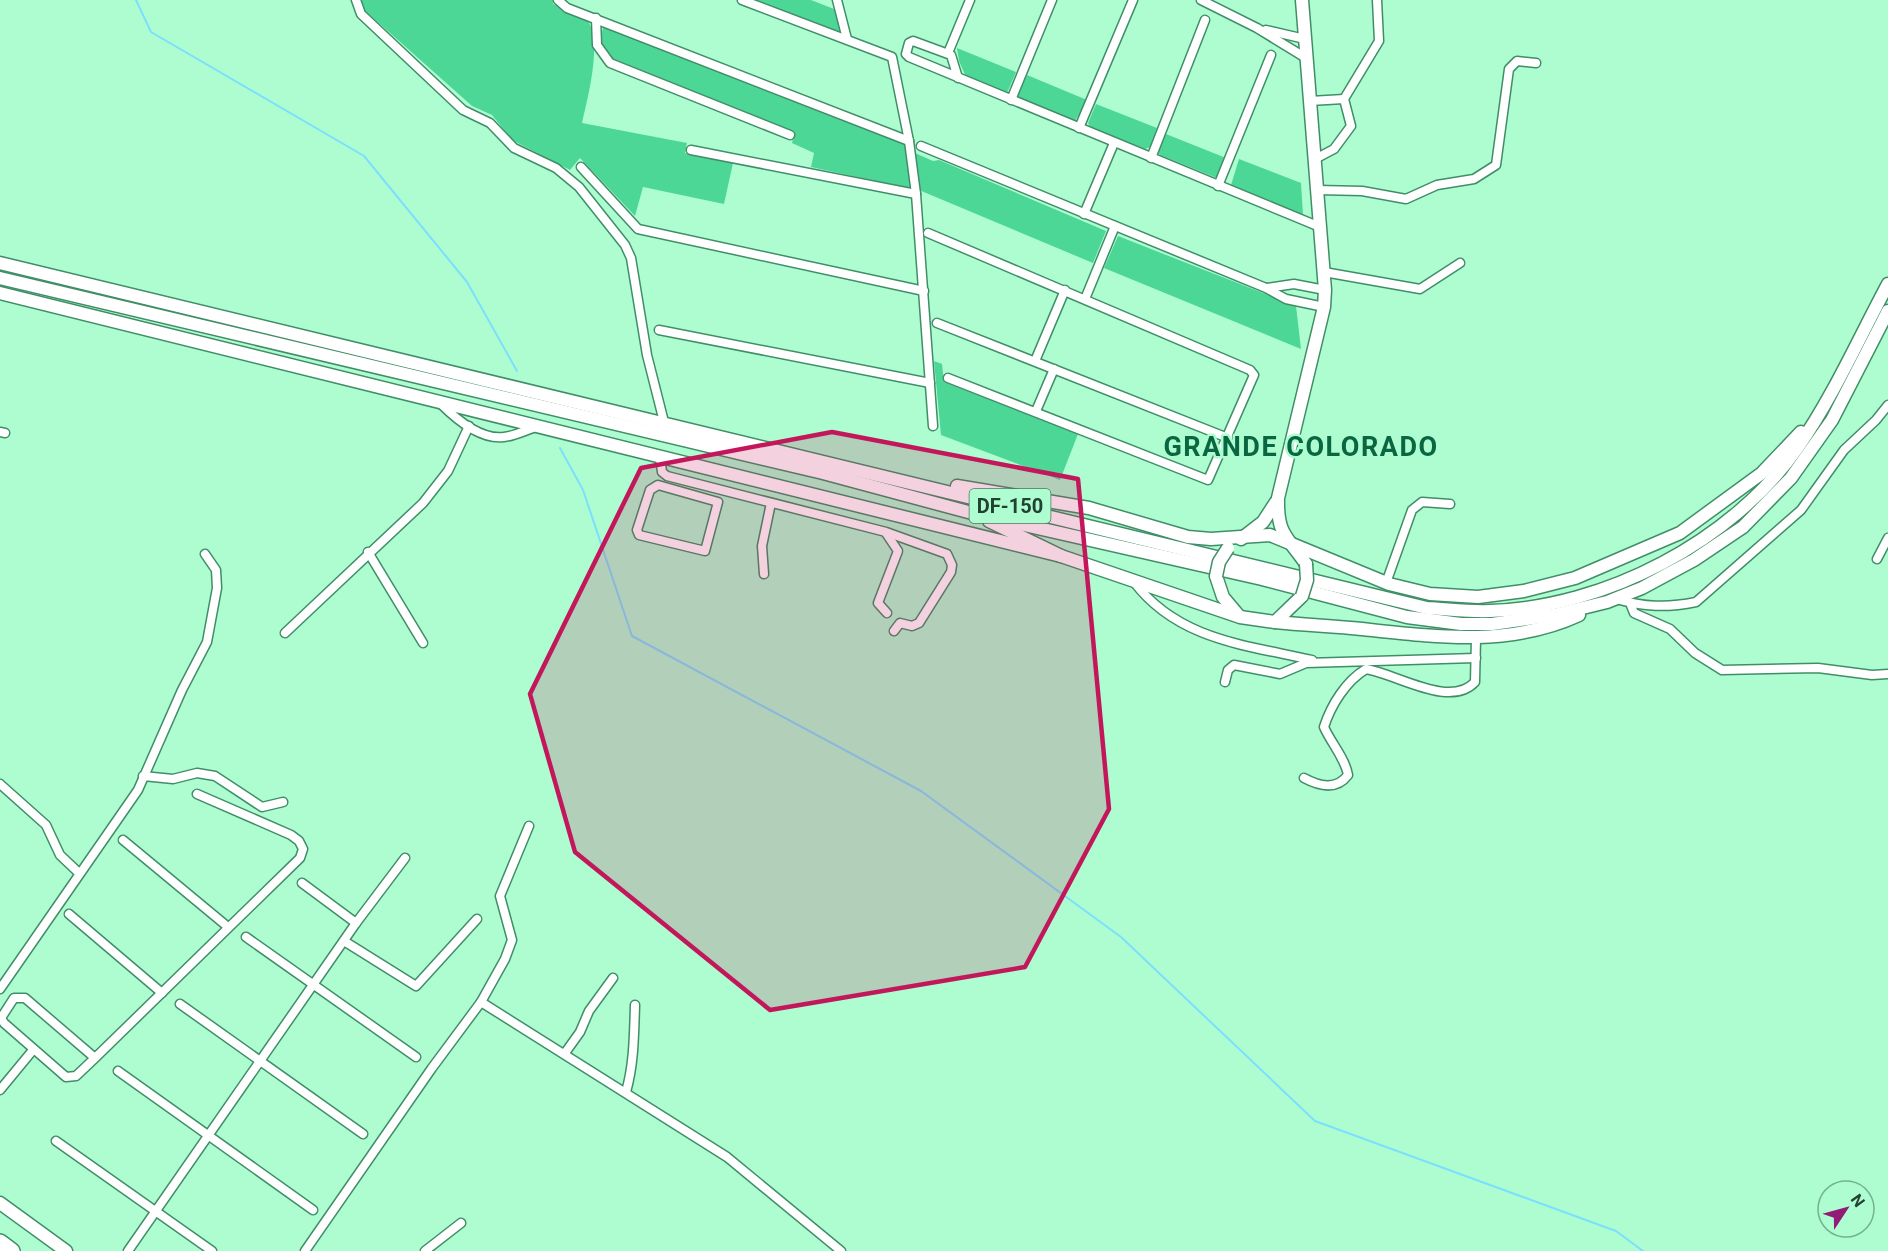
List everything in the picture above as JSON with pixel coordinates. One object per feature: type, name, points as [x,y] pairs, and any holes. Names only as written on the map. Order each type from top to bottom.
[{"type":"highway","points":[[0,1242],[12,1251]]},
{"type":"main road","points":[[1275,622],[1302,596],[1306,580],[1306,564],[1289,543],[1278,524],[1278,498],[1324,307],[1325,290],[1302,0]]},
{"type":"main road","name":"DF-150","points":[[0,263],[1427,608],[1491,611],[1555,602],[1628,581],[1669,561],[1721,526],[1770,483],[1798,447],[1823,406],[1888,284]]},
{"type":"main road","name":"DF-150","points":[[0,278],[823,473],[972,513],[1262,579],[1407,617],[1461,624],[1492,624],[1554,615],[1611,601],[1642,588],[1694,560],[1743,527],[1791,478],[1832,420],[1883,331],[1888,311]]},
{"type":"main road","points":[[0,294],[1061,556],[1240,617],[1442,638],[1494,638],[1555,626],[1611,601]]},
{"type":"main road","points":[[871,472],[1089,508],[1188,537],[1211,539],[1270,536],[1386,583],[1430,594],[1478,597],[1524,591],[1575,579],[1680,533],[1762,473],[1823,406]]},
{"type":"main road","points":[[1240,617],[1223,597],[1216,576],[1219,562],[1228,548],[1263,522],[1278,498]]},
{"type":"main road","points":[[972,513],[1061,556]]},
{"type":"main road","points":[[0,1203],[66,1251]]},
{"type":"street","points":[[356,0],[361,14],[464,110],[490,123],[514,148],[556,168],[579,187],[625,245],[631,258],[647,355],[664,422]]},
{"type":"street","points":[[558,0],[561,5],[909,141]]},
{"type":"street","points":[[742,0],[892,57],[909,141],[916,194],[933,426]]},
{"type":"street","points":[[837,0],[847,39]]},
{"type":"street","points":[[948,53],[970,0]]},
{"type":"street","points":[[1011,100],[1052,0]]},
{"type":"street","points":[[1079,128],[1133,0]]},
{"type":"street","points":[[1201,0],[1257,28],[1306,58]]},
{"type":"street","points":[[1315,159],[1334,149],[1351,126],[1344,99],[1379,41],[1377,0]]},
{"type":"street","points":[[596,18],[597,45],[609,63],[790,135]]},
{"type":"street","points":[[1151,158],[1205,20]]},
{"type":"street","points":[[1257,28],[1305,39]]},
{"type":"street","points":[[958,78],[953,58],[948,53],[913,41],[908,45],[906,54],[909,57],[958,78],[1114,143],[1320,227]]},
{"type":"street","points":[[1218,186],[1271,55]]},
{"type":"street","points":[[1317,190],[1362,191],[1406,199],[1437,185],[1460,183],[1486,173],[1496,165],[1509,69],[1517,62],[1536,63]]},
{"type":"street","points":[[1310,101],[1344,99]]},
{"type":"street","points":[[1084,213],[1114,143]]},
{"type":"street","points":[[921,146],[1266,288],[1286,299],[1324,307]]},
{"type":"street","points":[[691,150],[916,194]]},
{"type":"street","points":[[581,167],[638,229],[924,291]]},
{"type":"street","points":[[1085,299],[1115,226]]},
{"type":"street","points":[[928,233],[1250,370],[1254,375],[1254,380],[1209,480],[1203,480],[1036,411],[948,378]]},
{"type":"street","points":[[1324,272],[1420,289],[1460,263]]},
{"type":"street","points":[[1266,288],[1294,284],[1325,290]]},
{"type":"street","points":[[1035,361],[1065,290]]},
{"type":"street","points":[[937,323],[1228,438]]},
{"type":"street","points":[[659,330],[930,383]]},
{"type":"street","points":[[1036,411],[1054,369]]},
{"type":"street","points":[[441,404],[468,426],[491,437],[501,438],[537,426]]},
{"type":"street","points":[[1611,601],[1645,607],[1676,606],[1696,602],[1801,510],[1844,450],[1876,420],[1888,405]]},
{"type":"street","points":[[285,633],[368,552],[397,528],[438,486],[456,458],[468,426]]},
{"type":"street","points":[[660,457],[662,472],[687,481],[886,532],[947,554],[952,565],[951,572],[919,623],[912,626],[900,623],[894,630]]},
{"type":"street","points":[[684,492],[687,481]]},
{"type":"street","points":[[658,485],[684,492],[718,502],[707,549],[701,551],[639,536],[637,530],[651,487],[658,485]]},
{"type":"street","points":[[1386,583],[1412,510],[1422,502],[1450,504]]},
{"type":"street","points":[[764,574],[762,546],[771,503]]},
{"type":"street","points":[[886,532],[898,551],[878,603],[887,613]]},
{"type":"street","points":[[1877,559],[1888,538]]},
{"type":"street","points":[[368,552],[423,643]]},
{"type":"street","points":[[0,989],[138,790],[182,690],[207,642],[218,588],[216,570],[205,554]]},
{"type":"street","points":[[1132,579],[1147,598],[1175,620],[1205,636],[1320,662]]},
{"type":"street","points":[[1630,603],[1634,613],[1670,629],[1695,653],[1722,670],[1818,668],[1872,675],[1888,674]]},
{"type":"street","points":[[1304,778],[1318,786],[1333,786],[1348,775],[1346,765],[1324,727],[1327,716],[1343,689],[1358,674],[1366,669],[1382,672],[1451,694],[1470,688],[1475,682],[1476,638]]},
{"type":"street","points":[[1225,682],[1228,670],[1234,665],[1280,674],[1306,663],[1476,658]]},
{"type":"street","points":[[144,776],[173,779],[197,773],[215,776],[262,807],[284,802]]},
{"type":"street","points":[[0,784],[46,825],[60,855],[79,873]]},
{"type":"street","points":[[95,1058],[25,998],[19,996],[14,998],[1,1018],[33,1050],[66,1077],[71,1078],[95,1058],[295,864],[303,849],[299,841],[291,835],[197,794]]},
{"type":"street","points":[[305,1251],[438,1059],[481,1002],[505,959],[512,940],[500,896],[529,826]]},
{"type":"street","points":[[123,840],[228,927]]},
{"type":"street","points":[[128,1251],[356,923],[405,858]]},
{"type":"street","points":[[302,884],[356,923]]},
{"type":"street","points":[[69,915],[162,993]]},
{"type":"street","points":[[344,941],[416,986],[477,919]]},
{"type":"street","points":[[246,937],[416,1057]]},
{"type":"street","points":[[565,1053],[580,1032],[589,1011],[614,978]]},
{"type":"street","points":[[481,1002],[727,1157],[841,1251]]},
{"type":"street","points":[[180,1004],[363,1134]]},
{"type":"street","points":[[626,1092],[631,1075],[634,1005]]},
{"type":"street","points":[[0,1090],[33,1050]]},
{"type":"street","points":[[118,1071],[313,1210]]},
{"type":"street","points":[[56,1141],[212,1251]]},
{"type":"street","points":[[425,1251],[461,1223]]},
{"type":"highlighted area","points":[[832,432],[1078,479],[1109,809],[1025,967],[770,1010],[575,852],[530,694],[641,468]]},
{"type":"green space","points":[[361,0],[554,0],[553,4],[580,14],[590,24],[594,51],[591,83],[582,123],[687,143],[685,153],[733,163],[724,204],[643,187],[635,216],[580,158],[570,170],[512,140],[492,115],[472,106],[362,8]]},
{"type":"green space","points":[[752,0],[811,0],[834,9],[841,31],[838,33]]},
{"type":"green space","points":[[608,25],[904,143],[908,148],[912,189],[811,167],[814,153],[792,143],[794,133],[611,58],[601,41],[603,28]]},
{"type":"green space","points":[[957,48],[1016,72],[1007,93],[966,77],[959,61]]},
{"type":"green space","points":[[1027,75],[1087,100],[1075,121],[1020,99],[1018,95]]},
{"type":"green space","points":[[1096,104],[1157,128],[1150,147],[1145,149],[1090,127],[1088,123]]},
{"type":"green space","points":[[1166,134],[1226,158],[1217,178],[1160,155],[1158,152]]},
{"type":"green space","points":[[915,153],[933,161],[939,160],[1106,231],[1093,263],[919,190]]},
{"type":"green space","points":[[1239,159],[1301,183],[1303,215],[1231,185]]},
{"type":"green space","points":[[1118,236],[1296,306],[1301,349],[1104,268]]},
{"type":"green space","points":[[934,361],[942,364],[944,382],[1078,434],[1060,480],[941,435]]},
{"type":"waterway","points":[[136,0],[151,32],[364,156],[467,282],[517,371]]},
{"type":"waterway","points":[[560,448],[583,490],[632,636],[921,791],[1121,937],[1315,1121],[1616,1231],[1643,1251]]},
{"type":"district","name":"GRANDE COLORADO","points":[[1301,447]]}]
